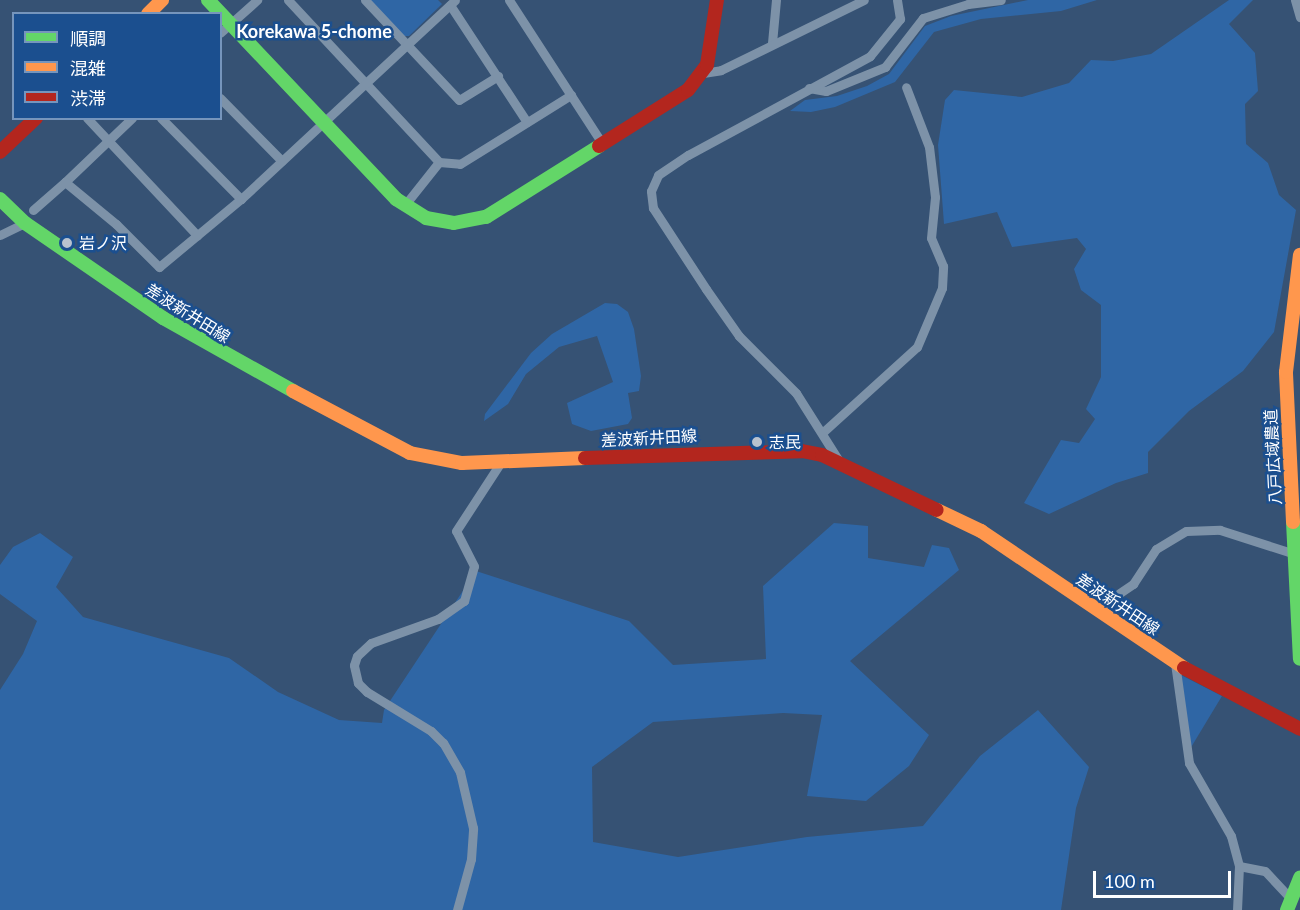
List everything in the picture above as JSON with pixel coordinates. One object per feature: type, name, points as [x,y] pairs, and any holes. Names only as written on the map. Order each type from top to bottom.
[{"type":"main road","points":[[150,12],[162,0]]},
{"type":"main road","points":[[226,29],[323,122],[404,206],[439,221],[477,220],[688,90],[703,73],[711,49],[717,0]]},
{"type":"main road","points":[[0,152],[34,120]]},
{"type":"main road","name":"差波新井田線","points":[[0,199],[25,223],[163,318],[368,434],[430,460],[501,462],[781,450],[802,451],[838,461],[981,531],[1175,663],[1300,729]]},
{"type":"main road","name":"八戸広域農道","points":[[1300,255],[1286,372],[1297,555],[1300,659]]},
{"type":"main road","points":[[1289,905],[1300,878]]},
{"type":"street","points":[[226,29],[257,0]]},
{"type":"street","points":[[288,0],[439,162],[460,164],[571,95]]},
{"type":"street","points":[[365,0],[459,100],[498,76]]},
{"type":"street","points":[[509,0],[602,143]]},
{"type":"street","points":[[772,44],[776,0]]},
{"type":"street","points":[[703,73],[721,70],[864,0]]},
{"type":"street","points":[[838,461],[796,393],[739,336],[674,241],[650,198],[652,183],[658,176],[688,155],[861,62],[884,44],[901,15],[897,0]]},
{"type":"street","points":[[809,88],[826,91],[885,67],[923,18],[968,4],[1001,0]]},
{"type":"street","points":[[1295,0],[1300,17]]},
{"type":"street","points":[[65,182],[116,224],[159,267],[241,199],[452,2],[527,122]]},
{"type":"street","points":[[822,433],[917,347],[942,288],[943,266],[932,238],[935,197],[929,147],[906,87]]},
{"type":"street","points":[[222,100],[282,161]]},
{"type":"street","points":[[89,120],[197,235]]},
{"type":"street","points":[[33,210],[130,120]]},
{"type":"street","points":[[163,120],[241,199]]},
{"type":"street","points":[[404,206],[439,162]]},
{"type":"street","points":[[0,235],[25,223]]},
{"type":"street","points":[[457,910],[471,859],[473,828],[460,772],[443,742],[431,731],[367,692],[358,683],[354,665],[357,656],[372,643],[438,619],[464,600],[474,566],[456,531],[501,462]]},
{"type":"street","points":[[1096,609],[1133,584],[1156,549],[1186,531],[1220,530],[1297,555]]},
{"type":"street","points":[[1175,663],[1188,763],[1231,836],[1239,866],[1236,910]]},
{"type":"street","points":[[1239,866],[1265,872],[1289,905]]},
{"type":"shaded area","points":[[370,0],[438,0],[442,4],[409,36],[404,36]]},
{"type":"shaded area","points":[[1028,0],[1097,0],[1061,11],[981,19],[934,32],[895,82],[835,107],[811,112],[790,111],[805,100],[837,96],[867,86],[889,74],[925,26],[951,16]]},
{"type":"shaded area","points":[[1229,0],[1253,0],[1229,24],[1255,53],[1258,91],[1245,104],[1246,144],[1268,163],[1279,195],[1296,210],[1274,332],[1243,371],[1189,411],[1148,452],[1148,473],[1116,483],[1049,514],[1024,503],[1061,440],[1079,443],[1095,419],[1086,409],[1101,377],[1101,305],[1081,290],[1074,269],[1086,249],[1077,238],[1012,247],[997,212],[944,224],[938,145],[945,100],[954,90],[1022,97],[1069,83],[1091,60],[1113,61],[1151,54]]},
{"type":"shaded area","points":[[605,303],[617,304],[628,312],[634,329],[641,376],[639,391],[628,393],[632,418],[628,424],[591,431],[572,424],[567,403],[613,382],[597,336],[559,347],[526,374],[508,404],[484,421],[485,414],[531,353],[552,334]]},
{"type":"shaded area","points":[[834,523],[868,526],[868,558],[924,567],[932,545],[949,548],[959,570],[850,661],[929,735],[909,766],[866,801],[807,796],[822,715],[783,713],[653,722],[592,767],[593,842],[678,857],[807,837],[923,826],[980,756],[1038,710],[1089,767],[1076,808],[1061,910],[0,910],[0,690],[23,654],[37,621],[0,594],[0,565],[13,547],[40,533],[73,557],[56,587],[83,617],[229,658],[278,692],[339,720],[382,723],[384,710],[476,571],[629,621],[673,665],[766,659],[763,586]]},
{"type":"shaded area","points":[[1181,675],[1222,696],[1190,749]]},
{"type":"traffic: fast","points":[[208,0],[219,12]]},
{"type":"traffic: fast","points":[[222,15],[396,199],[426,218],[454,223],[486,217],[599,146]]},
{"type":"traffic: fast","points":[[0,199],[25,223],[163,318],[293,391]]},
{"type":"traffic: fast","points":[[1293,522],[1300,659]]},
{"type":"traffic: fast","points":[[1287,910],[1300,878]]},
{"type":"traffic: slow","points":[[150,12],[162,0]]},
{"type":"traffic: slow","points":[[1293,522],[1286,372],[1300,255]]},
{"type":"traffic: slow","points":[[293,391],[410,453],[462,463],[585,458]]},
{"type":"traffic: slow","points":[[937,510],[981,531],[1184,668]]},
{"type":"traffic: jam","points":[[599,146],[688,90],[707,65],[717,0]]},
{"type":"traffic: jam","points":[[0,152],[34,120]]},
{"type":"traffic: jam","points":[[585,458],[802,451],[822,455],[937,510]]},
{"type":"traffic: jam","points":[[1184,668],[1300,729]]},
{"type":"place","name":"岩ノ沢","points":[[67,243]]},
{"type":"place","name":"志民","points":[[757,442]]},
{"type":"district","name":"Korekawa 5-chome","points":[[314,31]]}]
